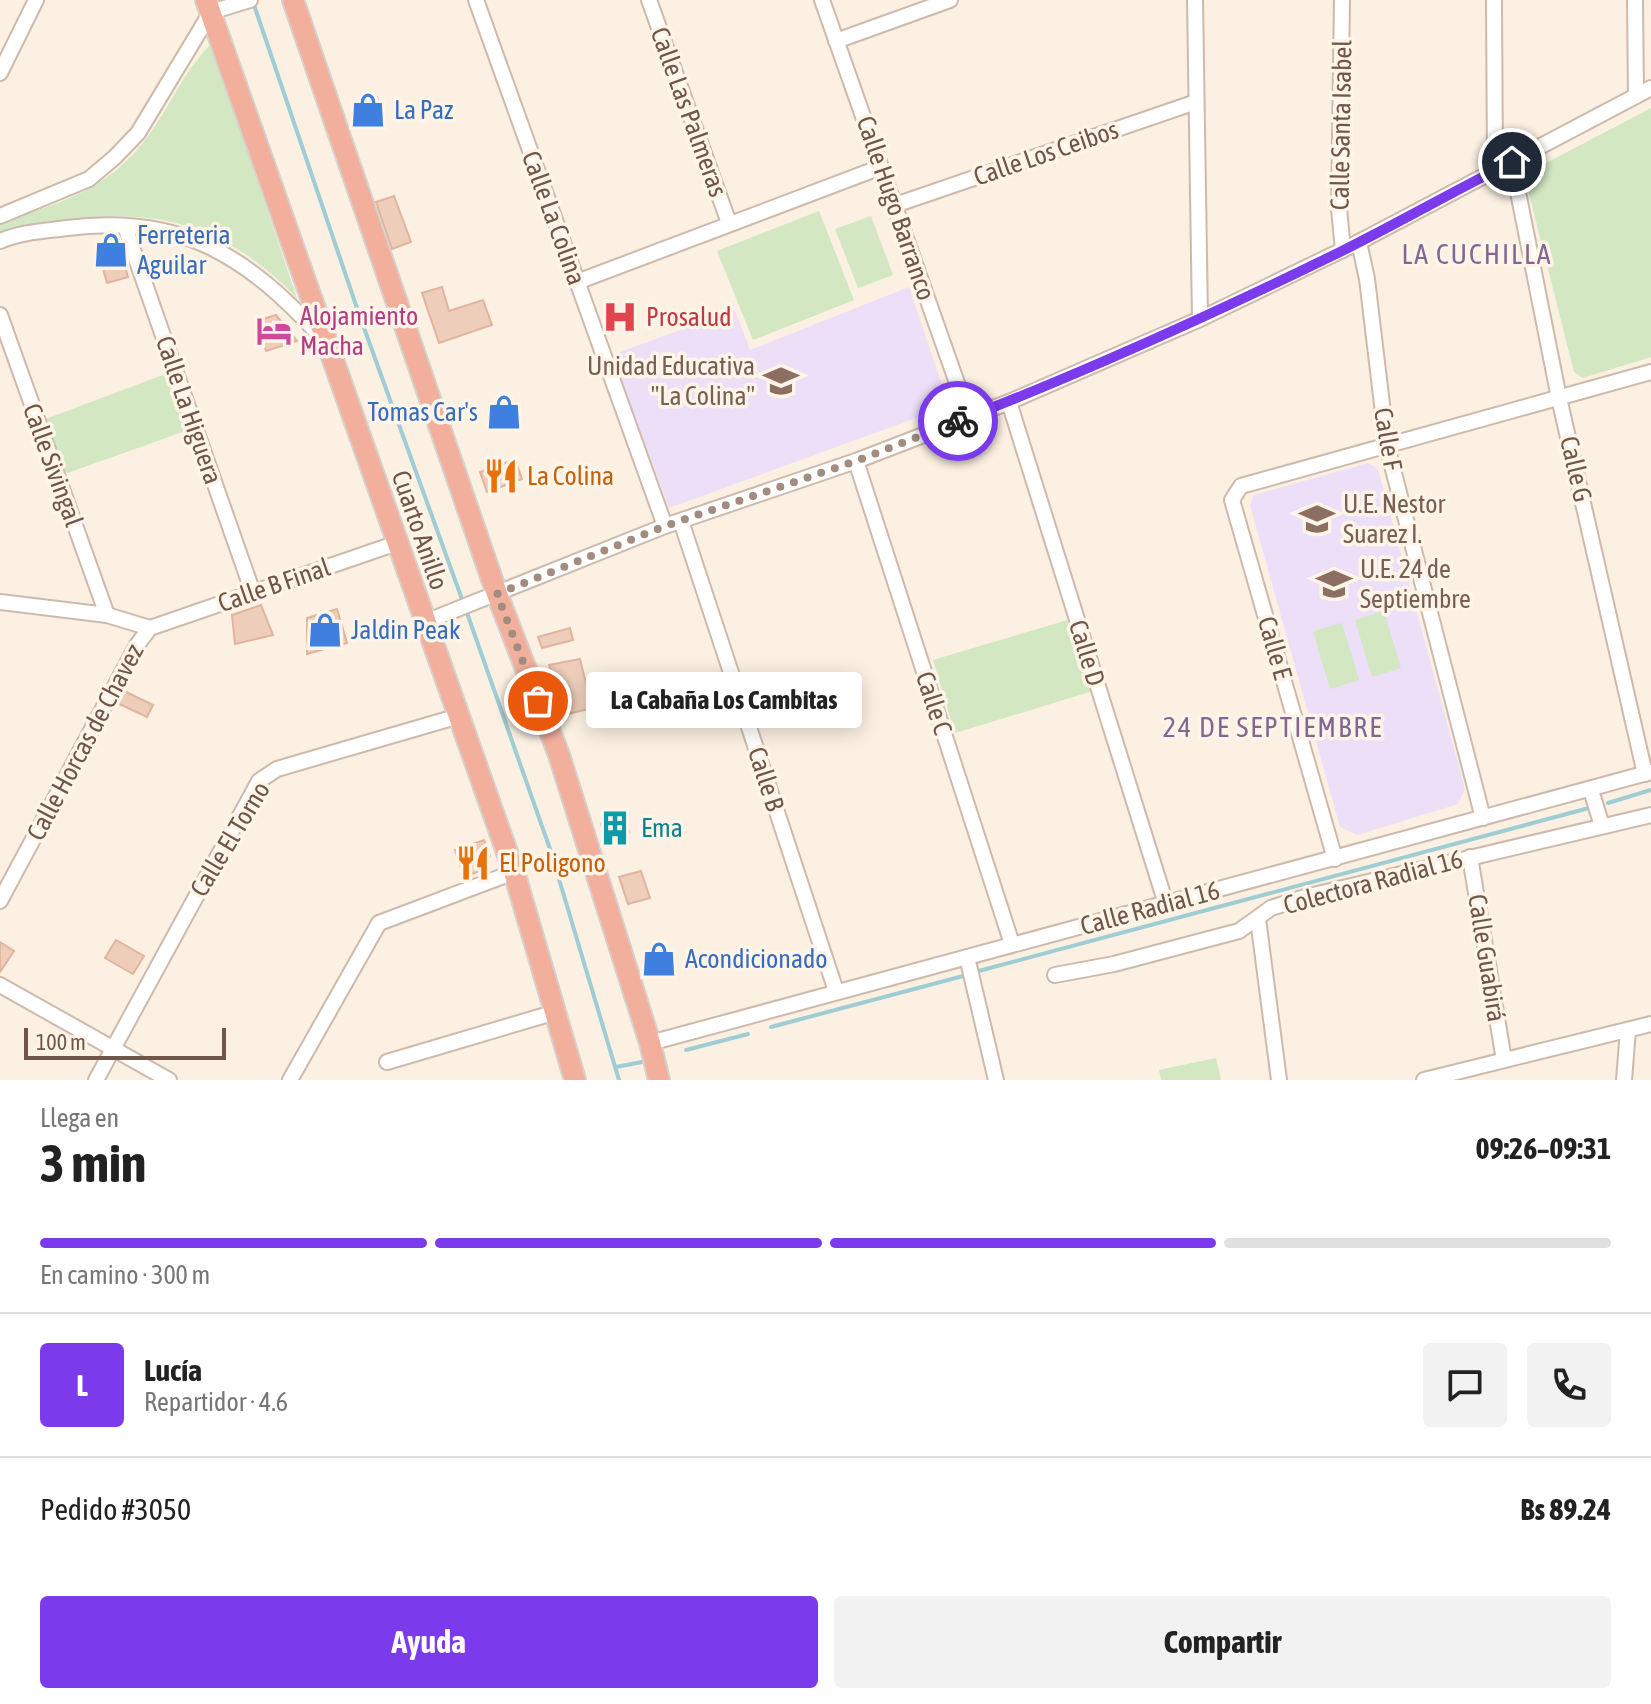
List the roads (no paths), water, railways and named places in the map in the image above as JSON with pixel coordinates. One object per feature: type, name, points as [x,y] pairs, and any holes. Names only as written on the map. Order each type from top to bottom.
[{"type":"highway","name":"Cuarto Anillo","points":[[293,0],[497,594],[559,755],[659,1080]]},
{"type":"highway","name":"Cuarto Anillo","points":[[215,6],[327,343],[514,872],[575,1080]]},
{"type":"street","points":[[0,73],[36,0]]},
{"type":"street","points":[[0,216],[89,179],[115,157],[138,133],[215,6],[250,0]]},
{"type":"street","name":"Calle La Colina","points":[[476,0],[665,526]]},
{"type":"street","name":"Calle Las Palmeras","points":[[649,0],[729,223]]},
{"type":"street","name":"Calle Hugo Barranco","points":[[822,0],[969,417]]},
{"type":"street","points":[[836,41],[950,0]]},
{"type":"street","points":[[1195,0],[1200,319]]},
{"type":"street","name":"Calle Santa Isabel","points":[[1342,0],[1339,209],[1343,250]]},
{"type":"street","points":[[1494,0],[1495,171]]},
{"type":"street","points":[[1635,0],[1636,96]]},
{"type":"street","points":[[425,622],[665,526],[856,461],[1009,402],[1200,319],[1359,242],[1651,88]]},
{"type":"street","name":"Calle Los Ceibos","points":[[895,205],[1196,102]]},
{"type":"street","name":"Calle G","points":[[1512,162],[1559,398],[1648,773]]},
{"type":"street","points":[[577,282],[881,167]]},
{"type":"street","points":[[0,241],[18,235],[81,226],[154,228],[190,237],[236,259],[288,301],[327,343]]},
{"type":"street","name":"Calle La Higuera","points":[[125,227],[253,593]]},
{"type":"street","name":"Calle F","points":[[1359,242],[1367,279],[1387,446],[1483,818]]},
{"type":"street","name":"Calle Sivingal","points":[[0,315],[107,615]]},
{"type":"street","points":[[1387,446],[1651,372]]},
{"type":"street","name":"Calle D","points":[[1009,402],[1166,904]]},
{"type":"street","name":"Calle E","points":[[1335,859],[1232,500],[1241,486],[1387,446]]},
{"type":"street","name":"Calle C","points":[[856,461],[1012,944]]},
{"type":"street","name":"Calle B","points":[[681,521],[836,991]]},
{"type":"street","name":"Calle B Final","points":[[150,628],[397,543]]},
{"type":"street","points":[[0,602],[107,615],[150,628]]},
{"type":"street","name":"Calle Horcas de Chavez","points":[[0,901],[137,645],[150,628]]},
{"type":"street","name":"Calle El Torno","points":[[96,1080],[259,781],[277,769],[459,716]]},
{"type":"street","name":"Calle Radial 16","points":[[650,1043],[1166,904],[1301,884],[1335,859],[1648,773]]},
{"type":"street","points":[[1591,790],[1602,826]]},
{"type":"street","name":"Colectora Radial 16","points":[[1055,975],[1114,964],[1239,931],[1301,884],[1470,857],[1651,815]]},
{"type":"street","name":"Calle Guabirá","points":[[1470,857],[1504,1060]]},
{"type":"street","points":[[290,1080],[379,923],[514,872]]},
{"type":"street","points":[[1258,919],[1279,1080]]},
{"type":"street","points":[[967,957],[996,1080]]},
{"type":"street","points":[[0,985],[169,1080]]},
{"type":"street","points":[[387,1062],[556,1012]]},
{"type":"street","points":[[1424,1080],[1651,1024]]},
{"type":"street","points":[[1624,1080],[1628,1030]]},
{"type":"waterway","points":[[253,2],[359,314],[463,602]]},
{"type":"waterway","points":[[466,610],[550,849],[619,1080]]},
{"type":"waterway","points":[[1608,803],[1651,790]]},
{"type":"waterway","points":[[975,972],[1589,808]]},
{"type":"waterway","points":[[771,1027],[967,975]]},
{"type":"waterway","points":[[686,1050],[748,1034]]},
{"type":"waterway","points":[[616,1067],[642,1062]]},
{"type":"place","name":"La Paz","points":[[368,110]]},
{"type":"place","name":"Ferreteria Aguilar","points":[[111,250]]},
{"type":"place","name":"Prosalud","points":[[620,317]]},
{"type":"place","name":"Alojamiento Macha","points":[[274,331]]},
{"type":"place","name":"Unidad Educativa \"La Colina\"","points":[[781,381]]},
{"type":"place","name":"Tomas Car's","points":[[504,412]]},
{"type":"place","name":"La Colina","points":[[501,476]]},
{"type":"place","name":"U.E. Nestor Suarez I.","points":[[1317,519]]},
{"type":"place","name":"U.E. 24 de Septiembre","points":[[1334,584]]},
{"type":"place","name":"Jaldin Peak","points":[[325,630]]},
{"type":"place","name":"La Cabaña Los Cambitas","points":[[538,701]]},
{"type":"place","name":"Ema","points":[[615,828]]},
{"type":"place","name":"El Poligono","points":[[473,863]]},
{"type":"place","name":"Acondicionado","points":[[659,959]]},
{"type":"district","name":"LA CUCHILLA","points":[[1477,254]]},
{"type":"district","name":"24 DE SEPTIEMBRE","points":[[1273,727]]}]
